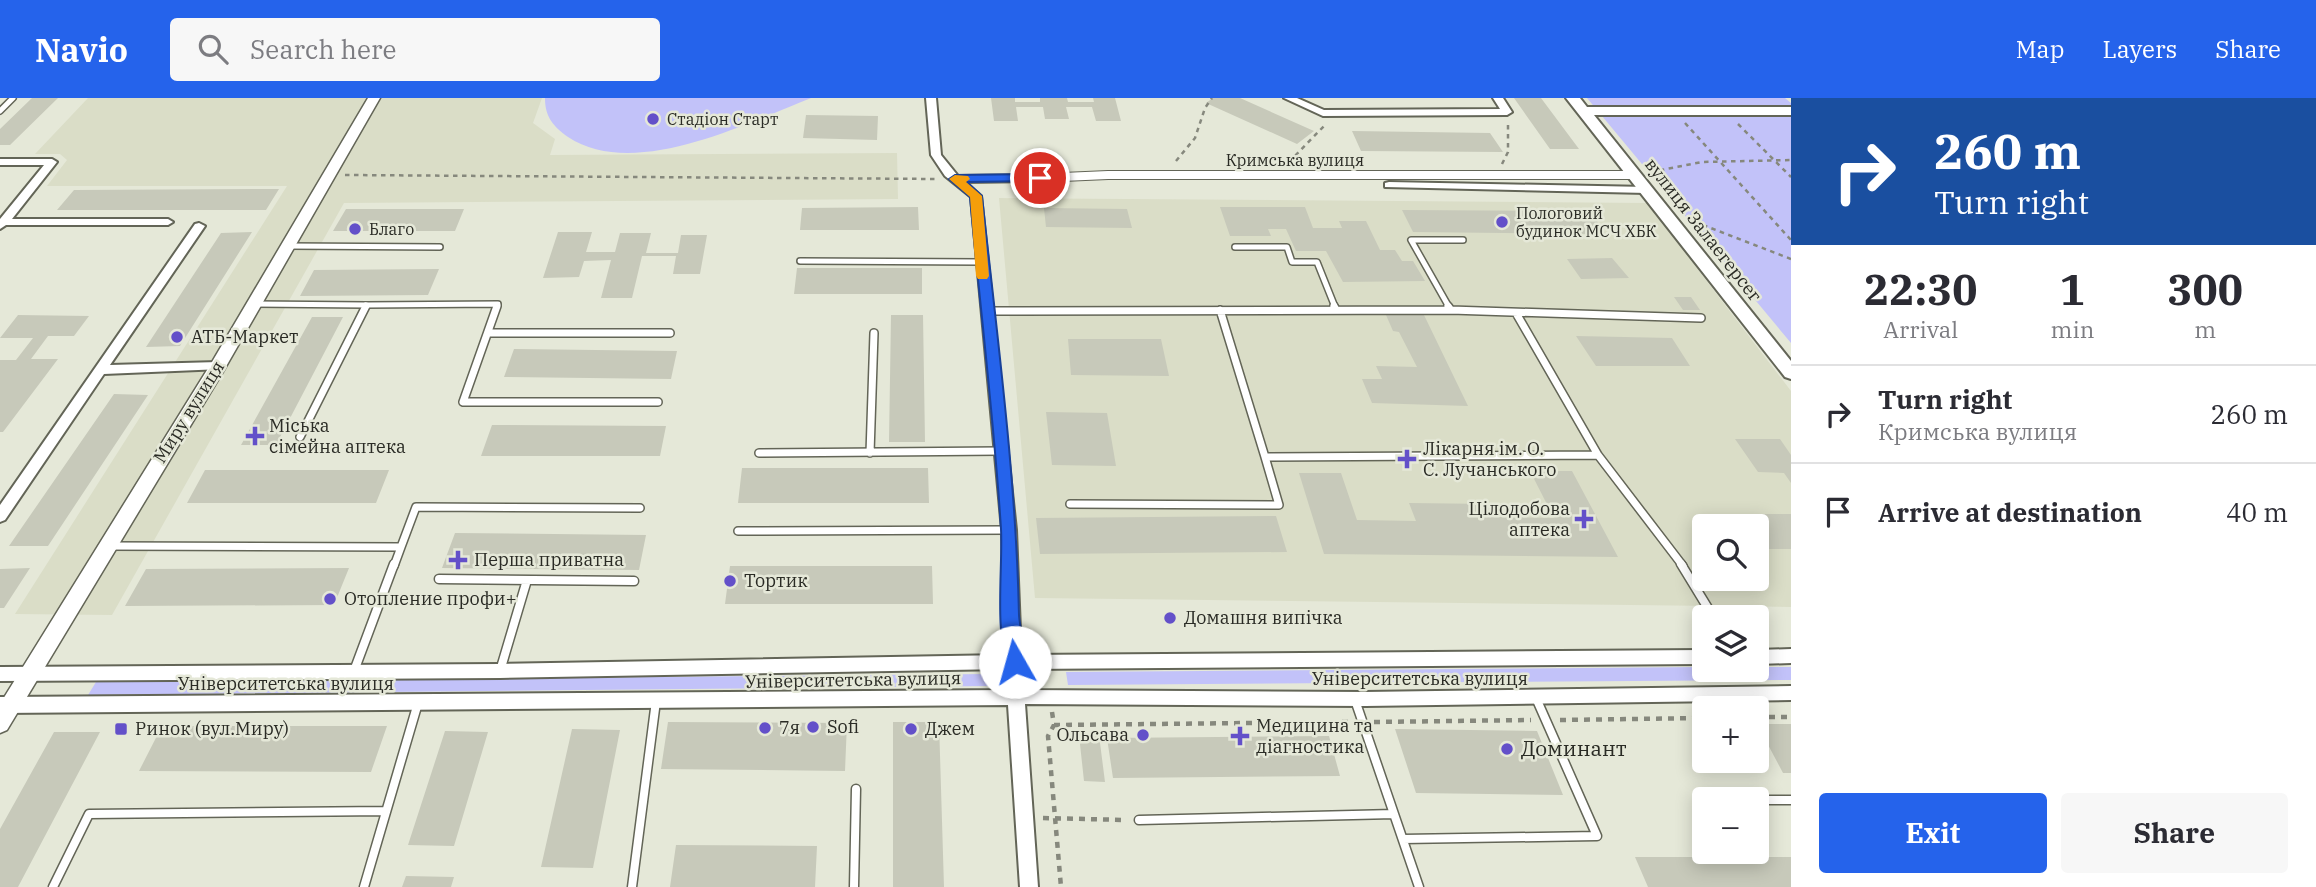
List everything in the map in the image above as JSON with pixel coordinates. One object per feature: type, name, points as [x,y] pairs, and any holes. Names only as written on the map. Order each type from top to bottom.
[{"type":"main road","name":"вулиця Залаегерсег","points":[[1573,98],[1791,373]]},
{"type":"main road","points":[[1584,111],[1791,111]]},
{"type":"street","name":"Миру вулиця","points":[[3,711],[29,674],[218,366],[374,98]]},
{"type":"street","points":[[931,98],[936,155],[955,179],[976,196],[1009,530],[1011,624],[1029,887]]},
{"type":"street","points":[[1289,98],[1323,113],[1507,112]]},
{"type":"street","points":[[1498,98],[1507,112]]},
{"type":"street","points":[[0,162],[52,162],[1,224]]},
{"type":"street","name":"Кримська вулиця","points":[[955,179],[1635,175]]},
{"type":"street","points":[[1389,185],[1647,190]]},
{"type":"street","points":[[1,224],[168,222]]},
{"type":"street","points":[[0,516],[199,226]]},
{"type":"street","points":[[100,370],[218,366]]},
{"type":"street","points":[[1769,657],[1791,656]]},
{"type":"street","name":"Університетська вулиця","points":[[0,674],[1692,657]]},
{"type":"street","name":"Університетська вулиця","points":[[3,711],[418,702],[1018,697],[1355,699],[1791,693]]},
{"type":"lane","points":[[0,111],[13,98]]},
{"type":"lane","points":[[1451,310],[1411,240],[1463,240]]},
{"type":"lane","points":[[288,246],[440,247]]},
{"type":"lane","points":[[1235,247],[1287,247],[1292,262],[1317,262],[1336,310]]},
{"type":"lane","points":[[800,261],[981,262]]},
{"type":"lane","points":[[254,304],[498,304],[463,402],[659,402]]},
{"type":"lane","points":[[300,437],[366,305]]},
{"type":"lane","points":[[1070,504],[1279,505],[1220,310]]},
{"type":"lane","points":[[986,311],[1451,310],[1701,318]]},
{"type":"lane","points":[[1516,313],[1598,455],[1690,576],[1707,605]]},
{"type":"lane","points":[[870,453],[874,332]]},
{"type":"lane","points":[[488,333],[670,333]]},
{"type":"lane","points":[[759,453],[1001,451]]},
{"type":"lane","points":[[1265,457],[1598,455]]},
{"type":"lane","points":[[354,672],[416,507],[640,508]]},
{"type":"lane","points":[[737,531],[1009,530]]},
{"type":"lane","points":[[107,546],[401,547]]},
{"type":"lane","points":[[439,579],[634,581]]},
{"type":"lane","points":[[500,671],[527,580]]},
{"type":"lane","points":[[1403,839],[1597,836],[1536,697]]},
{"type":"lane","points":[[1355,699],[1419,887]]},
{"type":"lane","points":[[632,887],[656,701]]},
{"type":"lane","points":[[364,887],[418,702]]},
{"type":"lane","points":[[855,887],[856,789]]},
{"type":"lane","points":[[1769,800],[1791,800]]},
{"type":"lane","points":[[53,887],[89,814],[386,811]]},
{"type":"lane","points":[[1139,820],[1394,814]]},
{"type":"path","points":[[1160,176],[1184,154],[1200,129],[1206,103],[1212,98]]},
{"type":"path","points":[[1497,174],[1508,152],[1507,112]]},
{"type":"path","points":[[1275,176],[1336,113]]},
{"type":"path","points":[[1730,117],[1791,177]]},
{"type":"path","points":[[1689,118],[1681,118],[1791,240]]},
{"type":"path","points":[[1635,175],[1720,162],[1791,160]]},
{"type":"path","points":[[329,175],[955,179]]},
{"type":"path","points":[[1703,225],[1791,260]]},
{"type":"path","points":[[1769,717],[1791,717]]},
{"type":"path","points":[[1061,887],[1048,736],[1054,725],[1692,718]]},
{"type":"path","points":[[1025,817],[1139,820]]},
{"type":"shaded area","points":[[88,98],[542,98],[533,123],[555,139],[550,155],[897,153],[898,199],[344,203],[112,615],[15,614],[287,186],[47,186],[67,160],[60,154],[35,154]]},
{"type":"shaded area","name":"Стадіон Старт","points":[[545,98],[811,98],[723,133],[690,143],[657,151],[625,153],[595,149],[568,137],[551,120],[546,111]]},
{"type":"shaded area","points":[[1587,98],[1785,98],[1791,103],[1791,343]]},
{"type":"shaded area","name":"Лікарня ім. О. С. Лучанського","points":[[999,198],[1647,203],[1791,391],[1791,607],[1035,598]]},
{"type":"shaded area","points":[[1692,667],[1692,681],[1068,685],[1066,672]]},
{"type":"shaded area","points":[[1769,667],[1791,667],[1791,680],[1769,680]]},
{"type":"shaded area","points":[[991,674],[992,686],[88,695],[96,682]]},
{"type":"building","points":[[32,98],[58,98],[10,145],[0,145],[0,129]]},
{"type":"building","points":[[991,98],[1015,98],[1015,102],[1067,98],[1068,102],[1094,102],[1093,98],[1115,98],[1121,121],[1096,121],[1092,107],[1066,107],[1069,119],[1045,119],[1043,107],[1016,107],[1018,121],[994,121]]},
{"type":"building","points":[[1213,98],[1240,98],[1314,131],[1297,144],[1206,103]]},
{"type":"building","points":[[1514,98],[1541,98],[1579,149],[1550,149]]},
{"type":"building","points":[[806,115],[878,116],[877,140],[803,138]]},
{"type":"building","points":[[1352,131],[1490,133],[1503,152],[1361,151]]},
{"type":"building","points":[[279,189],[266,210],[57,210],[74,190]]},
{"type":"building","points":[[918,207],[919,230],[800,230],[802,208]]},
{"type":"building","points":[[1220,207],[1305,207],[1313,228],[1342,228],[1339,221],[1366,221],[1380,250],[1395,250],[1402,261],[1413,261],[1425,281],[1343,282],[1326,251],[1296,251],[1286,229],[1268,229],[1271,236],[1230,236]]},
{"type":"building","points":[[1044,208],[1127,209],[1132,228],[1046,227]]},
{"type":"building","points":[[346,209],[464,209],[455,231],[333,231]]},
{"type":"building","name":"Пологовий будинок МСЧ ХБК","points":[[1402,210],[1590,211],[1606,234],[1413,232]]},
{"type":"building","points":[[252,232],[180,346],[146,347],[221,233]]},
{"type":"building","points":[[558,232],[592,232],[586,252],[615,252],[620,233],[651,233],[646,253],[678,253],[681,235],[707,235],[700,274],[673,274],[676,256],[642,256],[632,298],[601,298],[611,260],[584,261],[579,277],[543,278]]},
{"type":"building","points":[[1612,258],[1629,278],[1581,279],[1567,259]]},
{"type":"building","points":[[797,268],[922,268],[922,294],[794,294]]},
{"type":"building","points":[[439,269],[428,295],[300,296],[314,270]]},
{"type":"building","points":[[1674,297],[1691,297],[1700,310],[1683,310]]},
{"type":"building","points":[[18,315],[89,316],[74,336],[48,336],[31,359],[58,359],[3,432],[0,432],[0,360],[16,360],[33,338],[0,338]]},
{"type":"building","points":[[891,315],[923,315],[925,442],[889,442]]},
{"type":"building","points":[[1386,315],[1424,315],[1468,406],[1372,403],[1362,379],[1382,379],[1376,366],[1417,367],[1399,332],[1393,331]]},
{"type":"building","points":[[312,317],[343,317],[276,445],[241,445]]},
{"type":"building","points":[[1576,336],[1672,338],[1690,366],[1596,366]]},
{"type":"building","points":[[1068,339],[1161,339],[1169,376],[1071,375]]},
{"type":"building","points":[[514,349],[677,351],[671,379],[504,377]]},
{"type":"building","points":[[114,394],[148,395],[48,546],[9,546]]},
{"type":"building","points":[[1046,412],[1107,413],[1116,466],[1052,465]]},
{"type":"building","points":[[492,425],[666,426],[660,456],[481,456]]},
{"type":"building","points":[[1735,439],[1780,439],[1791,455],[1791,483],[1784,473],[1758,472]]},
{"type":"building","points":[[742,468],[928,468],[929,503],[738,503]]},
{"type":"building","points":[[205,470],[389,470],[376,503],[187,503]]},
{"type":"building","points":[[1530,471],[1572,471],[1618,557],[1324,554],[1299,473],[1341,473],[1357,520],[1416,521],[1409,503],[1491,504],[1497,517],[1554,518]]},
{"type":"building","points":[[1769,514],[1791,514],[1791,549],[1769,549]]},
{"type":"building","points":[[1276,516],[1287,552],[1040,554],[1036,518]]},
{"type":"building","points":[[455,533],[646,535],[639,570],[442,568]]},
{"type":"building","points":[[730,566],[932,566],[933,604],[725,604]]},
{"type":"building","points":[[30,568],[4,608],[0,608],[0,569]]},
{"type":"building","points":[[349,568],[334,605],[125,606],[146,569]]},
{"type":"building","points":[[668,722],[847,723],[845,771],[661,769]]},
{"type":"building","points":[[893,722],[939,722],[944,887],[893,887]]},
{"type":"building","points":[[1769,724],[1791,724],[1791,773],[1783,773],[1769,747]]},
{"type":"building","points":[[162,726],[387,726],[371,772],[139,771]]},
{"type":"building","points":[[572,729],[620,730],[593,868],[541,867]]},
{"type":"building","points":[[1395,729],[1537,731],[1563,795],[1416,793]]},
{"type":"building","points":[[445,731],[488,732],[454,846],[408,845]]},
{"type":"building","points":[[54,732],[100,732],[18,887],[0,887],[0,829]]},
{"type":"building","points":[[1079,735],[1099,735],[1105,782],[1084,781]]},
{"type":"building","points":[[1329,736],[1340,776],[1113,778],[1107,738]]},
{"type":"building","points":[[676,845],[817,846],[815,887],[670,887]]},
{"type":"building","points":[[1635,857],[1692,857],[1692,864],[1769,864],[1769,857],[1791,857],[1791,887],[1648,887]]},
{"type":"building","points":[[406,876],[454,877],[451,887],[402,887]]},
{"type":"slow traffic","points":[[964,179],[955,179],[976,196],[982,276]]},
{"type":"place","name":"Стадіон Старт","points":[[653,119]]},
{"type":"place","name":"Пологовий будинок МСЧ ХБК","points":[[1502,222]]},
{"type":"place","name":"Благо","points":[[355,229]]},
{"type":"place","name":"АТБ-Маркет","points":[[177,337]]},
{"type":"place","name":"Міська сімейна аптека","points":[[255,436]]},
{"type":"place","name":"Лікарня ім. О. С. Лучанського","points":[[1407,459]]},
{"type":"place","name":"Цiлодобова аптека","points":[[1584,519]]},
{"type":"place","name":"Перша приватна","points":[[458,560]]},
{"type":"place","name":"Тортик","points":[[730,581]]},
{"type":"place","name":"Отопление профи+","points":[[330,599]]},
{"type":"place","name":"Домашня випічка","points":[[1170,618]]},
{"type":"place","name":"Sofi","points":[[813,727]]},
{"type":"place","name":"7я","points":[[765,728]]},
{"type":"place","name":"Ринок (вул.Миру)","points":[[121,729]]},
{"type":"place","name":"Джем","points":[[911,729]]},
{"type":"place","name":"Ольсава","points":[[1143,735]]},
{"type":"place","name":"Медицина та діагностика","points":[[1240,736]]},
{"type":"place","name":"Доминант","points":[[1507,749]]},
{"type":"route","points":[[1015,662],[1011,624],[1009,530],[976,196],[955,179],[1040,178]]}]
